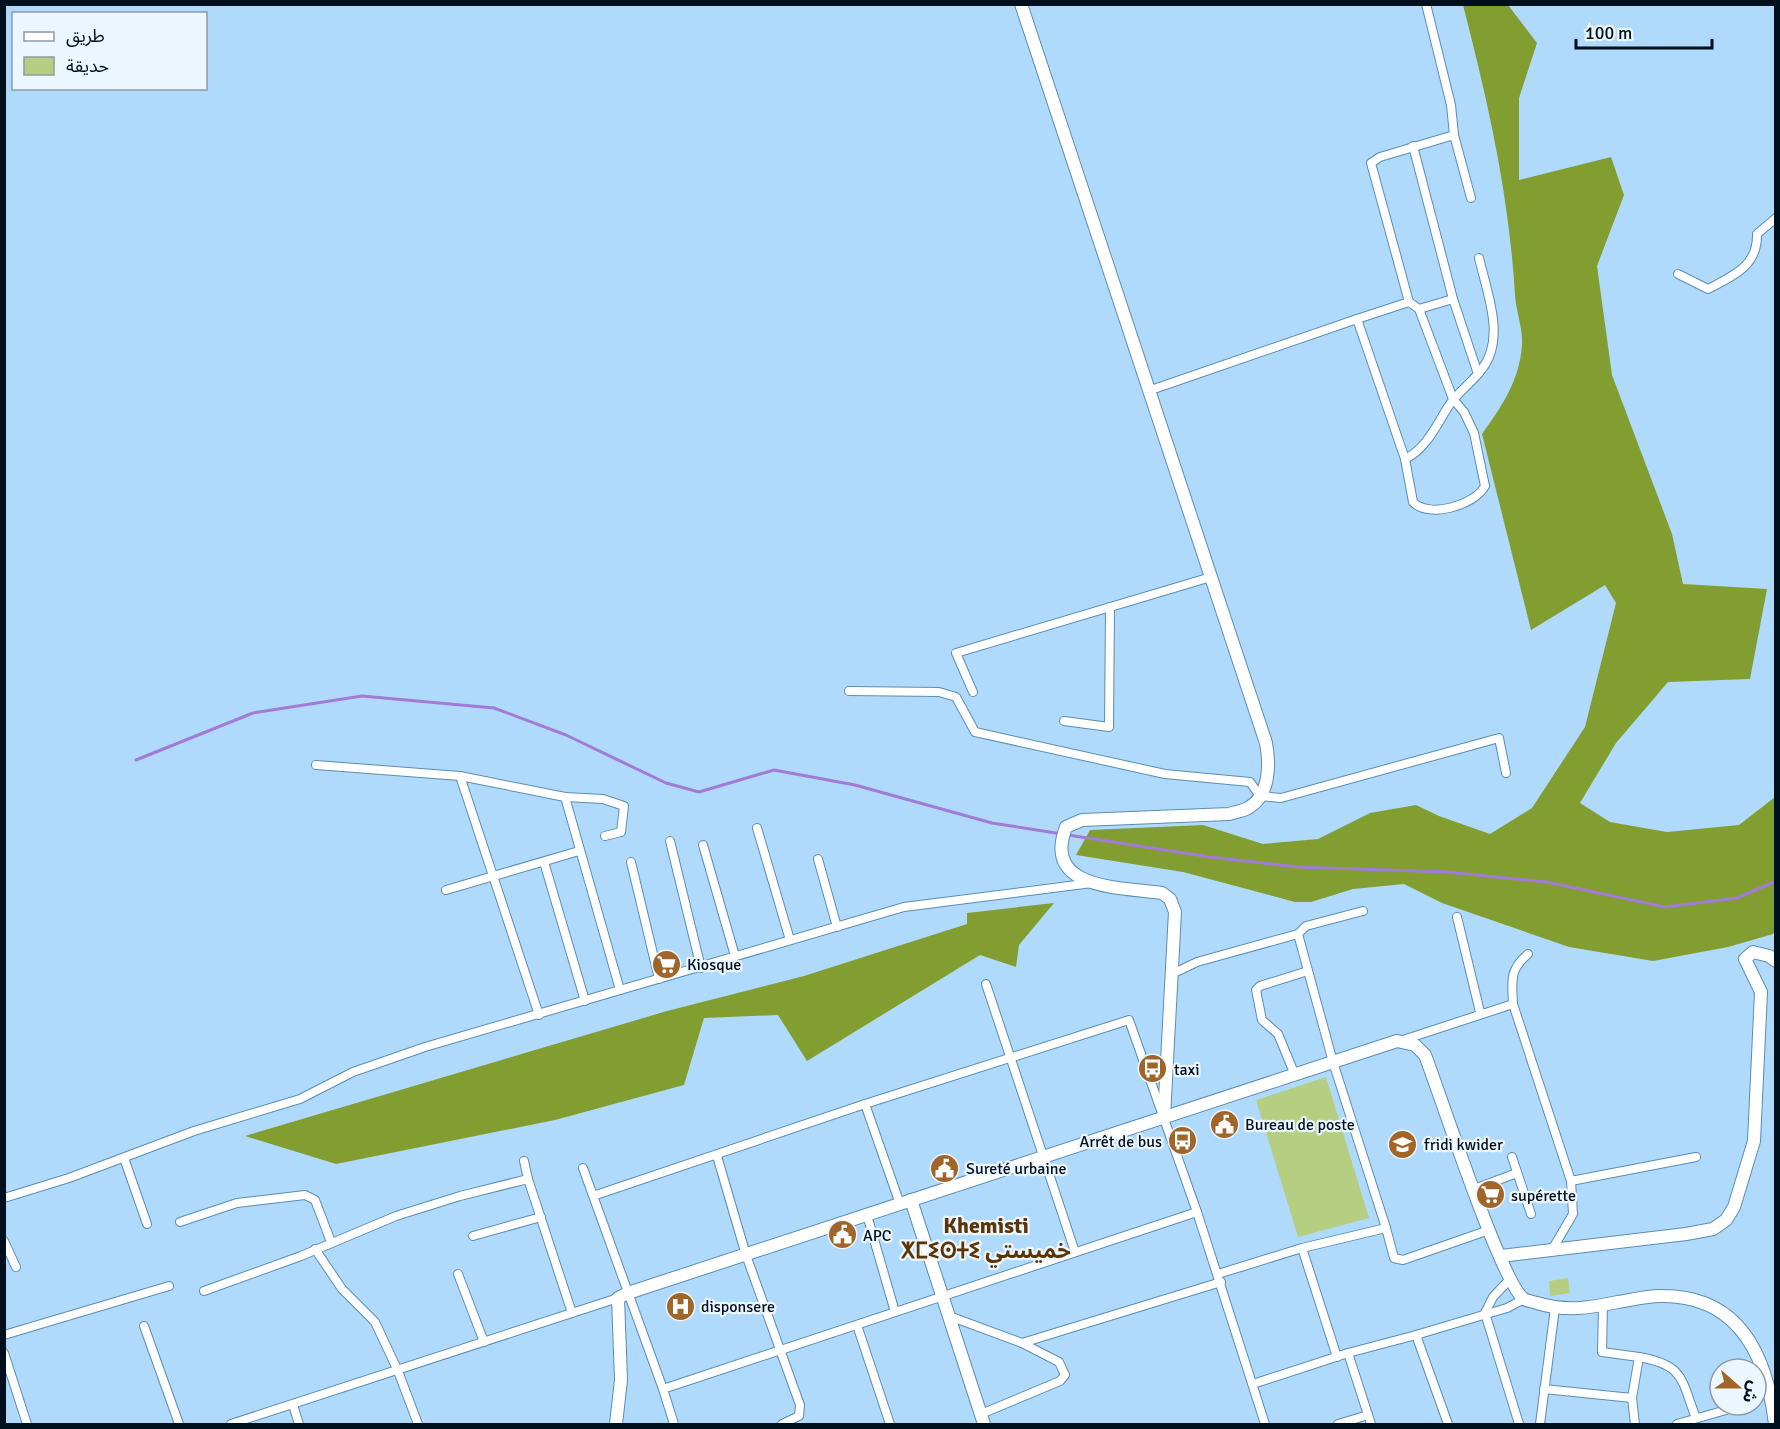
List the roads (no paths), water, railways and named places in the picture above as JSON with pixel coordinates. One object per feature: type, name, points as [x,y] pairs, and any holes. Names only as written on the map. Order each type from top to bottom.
[{"type":"street","points":[[1021,4],[1266,743],[1270,764],[1260,796],[1248,808],[1229,814],[1082,820],[1066,826],[1060,842],[1061,860],[1071,873],[1093,883]]},
{"type":"street","points":[[1426,4],[1471,198]]},
{"type":"street","points":[[1357,319],[1405,459],[1409,491],[1418,507],[1432,512],[1476,497],[1485,486],[1484,472],[1474,433],[1464,412],[1453,399],[1419,309],[1409,302],[1370,169],[1374,159],[1455,135]]},
{"type":"street","points":[[1413,146],[1453,299],[1478,374]]},
{"type":"street","points":[[1678,274],[1708,289],[1730,278],[1746,268],[1757,247],[1757,234],[1776,218]]},
{"type":"street","points":[[1405,459],[1424,446],[1453,399],[1478,374],[1492,351],[1493,322],[1479,258]]},
{"type":"street","points":[[1419,309],[1453,299]]},
{"type":"street","points":[[1148,391],[1409,302]]},
{"type":"street","points":[[974,692],[956,652],[1211,577]]},
{"type":"street","points":[[1064,721],[1109,727],[1110,607]]},
{"type":"street","points":[[849,691],[939,692],[956,697],[975,732],[1165,774],[1250,782],[1260,796],[1281,798],[1499,738],[1506,773]]},
{"type":"street","points":[[316,765],[460,776],[565,797],[603,799],[624,806],[621,832],[605,836]]},
{"type":"street","points":[[460,776],[539,1015]]},
{"type":"street","points":[[565,797],[620,990]]},
{"type":"street","points":[[757,828],[790,940]]},
{"type":"street","points":[[670,841],[701,968]]},
{"type":"street","points":[[703,845],[735,956]]},
{"type":"street","points":[[446,890],[579,851]]},
{"type":"street","points":[[818,859],[837,927]]},
{"type":"street","points":[[544,862],[585,1001]]},
{"type":"street","points":[[631,862],[659,979]]},
{"type":"street","points":[[4,1198],[124,1158],[194,1131],[300,1099],[353,1072],[425,1047],[904,907],[1093,883],[1162,892],[1170,899],[1175,912],[1164,1118]]},
{"type":"street","points":[[1172,974],[1197,962],[1298,934],[1306,926],[1363,911]]},
{"type":"street","points":[[1457,917],[1480,1012]]},
{"type":"street","points":[[1298,934],[1333,1062],[1394,1258],[1403,1260],[1489,1230]]},
{"type":"street","points":[[1501,1256],[1553,1248],[1686,1234],[1713,1229],[1726,1220],[1734,1207],[1749,1163],[1756,1116],[1761,992],[1745,959],[1753,952],[1776,961]]},
{"type":"street","points":[[1528,954],[1516,964],[1512,981],[1513,1004],[1571,1181],[1573,1214],[1553,1248]]},
{"type":"street","points":[[1295,1075],[1278,1034],[1262,1020],[1256,990],[1260,986],[1308,971]]},
{"type":"street","points":[[986,984],[1075,1252]]},
{"type":"street","points":[[231,1425],[1480,1012],[1513,1004]]},
{"type":"street","points":[[593,1196],[717,1156],[865,1104],[1129,1020],[1197,1212],[1265,1425]]},
{"type":"street","points":[[1397,1041],[1415,1045],[1425,1054],[1489,1230],[1510,1280],[1524,1299],[1554,1308],[1574,1310],[1662,1295],[1696,1299],[1724,1312],[1743,1329],[1759,1358],[1772,1397],[1775,1425]]},
{"type":"street","points":[[865,1104],[942,1296],[983,1419],[1048,1388],[1065,1375],[1059,1362],[1022,1343],[949,1316]]},
{"type":"street","points":[[717,1156],[746,1255],[782,1351],[800,1411],[794,1420],[782,1425]]},
{"type":"street","points":[[1512,1157],[1531,1214]]},
{"type":"street","points":[[1571,1181],[1696,1157]]},
{"type":"street","points":[[124,1158],[147,1224]]},
{"type":"street","points":[[524,1161],[573,1312]]},
{"type":"street","points":[[583,1168],[623,1296],[663,1389],[674,1425]]},
{"type":"street","points":[[1474,1189],[1517,1173]]},
{"type":"street","points":[[204,1291],[430,1204],[528,1179]]},
{"type":"street","points":[[180,1222],[237,1203],[305,1195],[315,1200],[331,1242]]},
{"type":"street","points":[[663,1389],[1197,1212]]},
{"type":"street","points":[[867,1215],[895,1312]]},
{"type":"street","points":[[474,1236],[541,1217]]},
{"type":"street","points":[[1022,1343],[1302,1248],[1386,1228]]},
{"type":"street","points":[[4,1241],[16,1267]]},
{"type":"street","points":[[1302,1248],[1337,1357]]},
{"type":"street","points":[[315,1249],[342,1289],[375,1322],[398,1371],[418,1425]]},
{"type":"street","points":[[458,1274],[484,1342]]},
{"type":"street","points":[[1510,1280],[1493,1297],[1485,1314],[1519,1425]]},
{"type":"street","points":[[4,1335],[169,1286]]},
{"type":"street","points":[[616,1425],[621,1380],[623,1296]]},
{"type":"street","points":[[1448,1425],[1416,1335],[1507,1308],[1524,1299]]},
{"type":"street","points":[[1603,1305],[1602,1352],[1640,1357],[1671,1365],[1683,1380],[1696,1418]]},
{"type":"street","points":[[1538,1424],[1554,1308]]},
{"type":"street","points":[[857,1325],[890,1425]]},
{"type":"street","points":[[144,1326],[179,1425]]},
{"type":"street","points":[[1253,1384],[1347,1353],[1423,1333]]},
{"type":"street","points":[[4,1353],[27,1425]]},
{"type":"street","points":[[1347,1353],[1371,1425]]},
{"type":"street","points":[[1635,1425],[1632,1398],[1640,1357]]},
{"type":"street","points":[[1544,1389],[1632,1398]]},
{"type":"street","points":[[293,1405],[299,1425]]},
{"type":"street","points":[[1338,1425],[1368,1415]]},
{"type":"street","points":[[1677,1425],[1708,1415]]},
{"type":"waterway","points":[[136,760],[253,713],[362,696],[494,708],[566,735],[666,783],[699,792],[774,770],[855,785],[992,823],[1062,834]]},
{"type":"waterway","points":[[1068,835],[1210,857],[1298,867],[1447,872],[1547,882],[1665,907],[1737,898],[1776,881]]},
{"type":"place","name":"Kiosque","points":[[666,964]]},
{"type":"place","name":"taxi","points":[[1153,1069]]},
{"type":"place","name":"Bureau de poste","points":[[1224,1124]]},
{"type":"place","name":"Arrêt de bus","points":[[1183,1141]]},
{"type":"place","name":"fridi kwider","points":[[1403,1144]]},
{"type":"place","name":"Sureté urbaine","points":[[945,1168]]},
{"type":"place","name":"supérette","points":[[1490,1195]]},
{"type":"place","name":"APC","points":[[842,1235]]},
{"type":"place","name":"disponsere","points":[[680,1306]]},
{"type":"district","name":"Khemisti ⵅⵎⵉⵙⵜⵉ خميستي","points":[[986,1238]]}]
